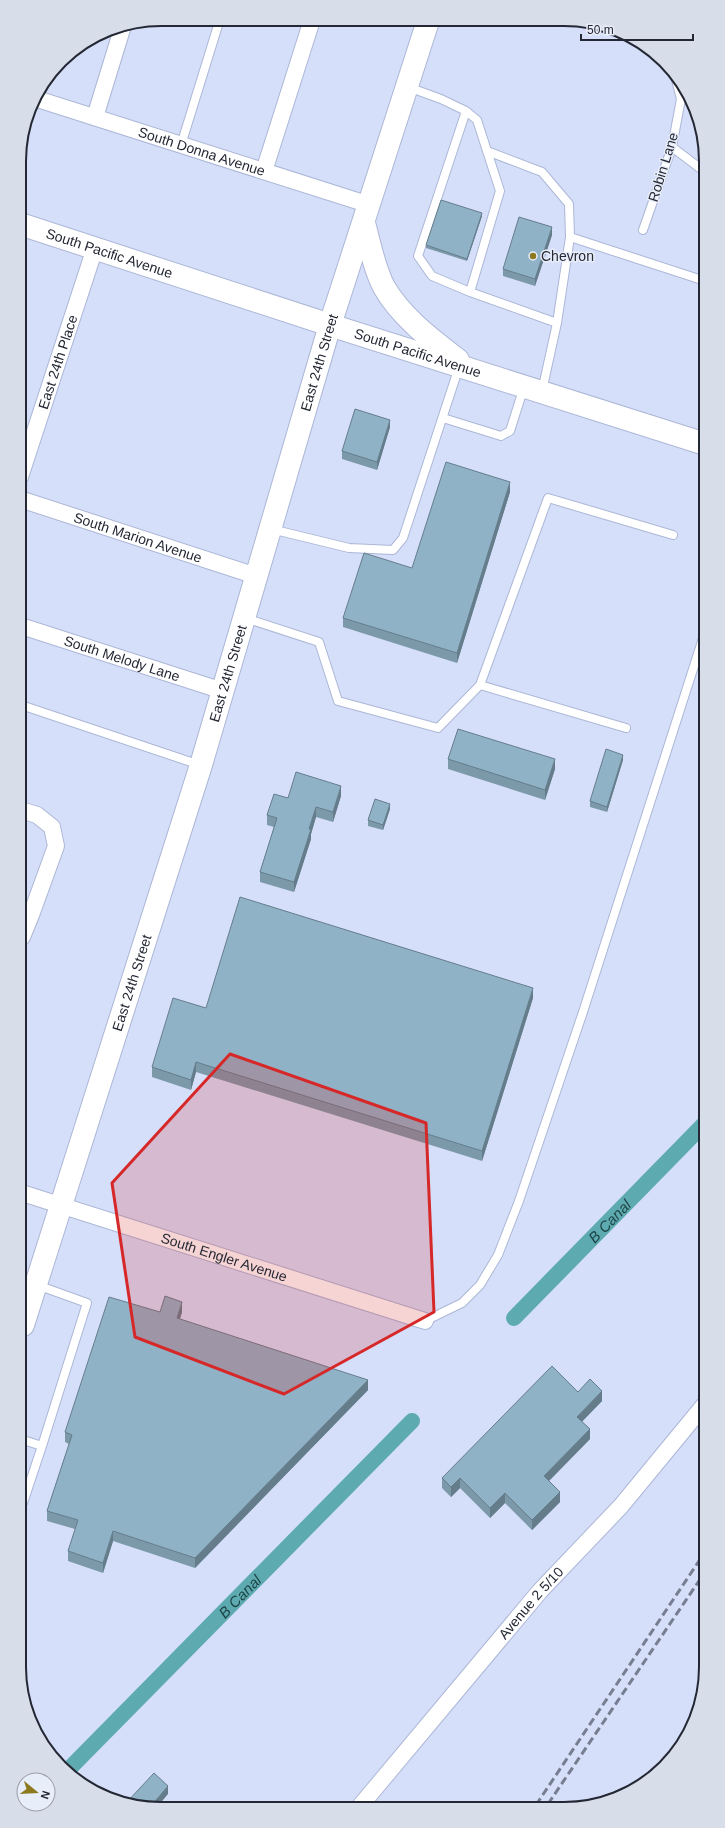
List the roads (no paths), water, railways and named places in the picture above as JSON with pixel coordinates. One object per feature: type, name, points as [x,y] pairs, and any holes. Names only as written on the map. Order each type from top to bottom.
[{"type":"main road","name":"East 24th Street","points":[[26,1313],[32,1289],[61,1206],[201,765],[330,325],[426,26]]},
{"type":"main road","points":[[367,214],[375,267],[385,288],[402,311],[430,339],[466,368]]},
{"type":"main road","name":"South Pacific Avenue","points":[[26,226],[699,443]]},
{"type":"street","points":[[264,171],[310,26]]},
{"type":"street","points":[[95,117],[121,32]]},
{"type":"street","name":"South Donna Avenue","points":[[40,100],[264,171],[367,214]]},
{"type":"street","name":"East 24th Place","points":[[26,459],[95,248]]},
{"type":"street","name":"South Marion Avenue","points":[[26,501],[256,576]]},
{"type":"street","name":"South Melody Lane","points":[[26,628],[223,691]]},
{"type":"street","points":[[26,811],[38,815],[52,826],[56,846],[26,926]]},
{"type":"street","name":"South Engler Avenue","points":[[26,1194],[425,1321]]},
{"type":"street","name":"Avenue 2 5/10","points":[[364,1802],[540,1591],[621,1506],[699,1411]]},
{"type":"lane","points":[[181,145],[218,26]]},
{"type":"lane","points":[[407,87],[441,98],[466,111],[477,120],[500,191],[470,292]]},
{"type":"lane","name":"Robin Lane","points":[[643,230],[672,147],[680,99],[678,89]]},
{"type":"lane","points":[[466,111],[418,256],[432,276],[470,292],[557,323]]},
{"type":"lane","points":[[672,147],[699,167]]},
{"type":"lane","points":[[443,418],[501,436],[510,431],[533,389],[557,323],[570,237],[569,204],[542,172],[487,151]]},
{"type":"lane","points":[[570,237],[699,279]]},
{"type":"lane","points":[[270,529],[349,548],[393,550],[403,538],[443,418],[466,368]]},
{"type":"lane","points":[[244,618],[319,642],[338,701],[438,728],[480,685],[548,498],[673,535]]},
{"type":"lane","points":[[425,1321],[462,1303],[480,1285],[498,1255],[519,1201],[584,1012],[699,651]]},
{"type":"lane","points":[[480,685],[626,728]]},
{"type":"lane","points":[[26,707],[201,765]]},
{"type":"lane","points":[[26,1494],[87,1303],[32,1289]]},
{"type":"lane","points":[[26,1441],[42,1446]]},
{"type":"waterway","name":"B Canal","points":[[514,1318],[699,1129]]},
{"type":"waterway","name":"B Canal","points":[[70,1767],[412,1421]]},
{"type":"railway","points":[[538,1802],[699,1561]]},
{"type":"railway","points":[[549,1802],[699,1581]]},
{"type":"place","name":"Chevron","points":[[533,256]]}]
